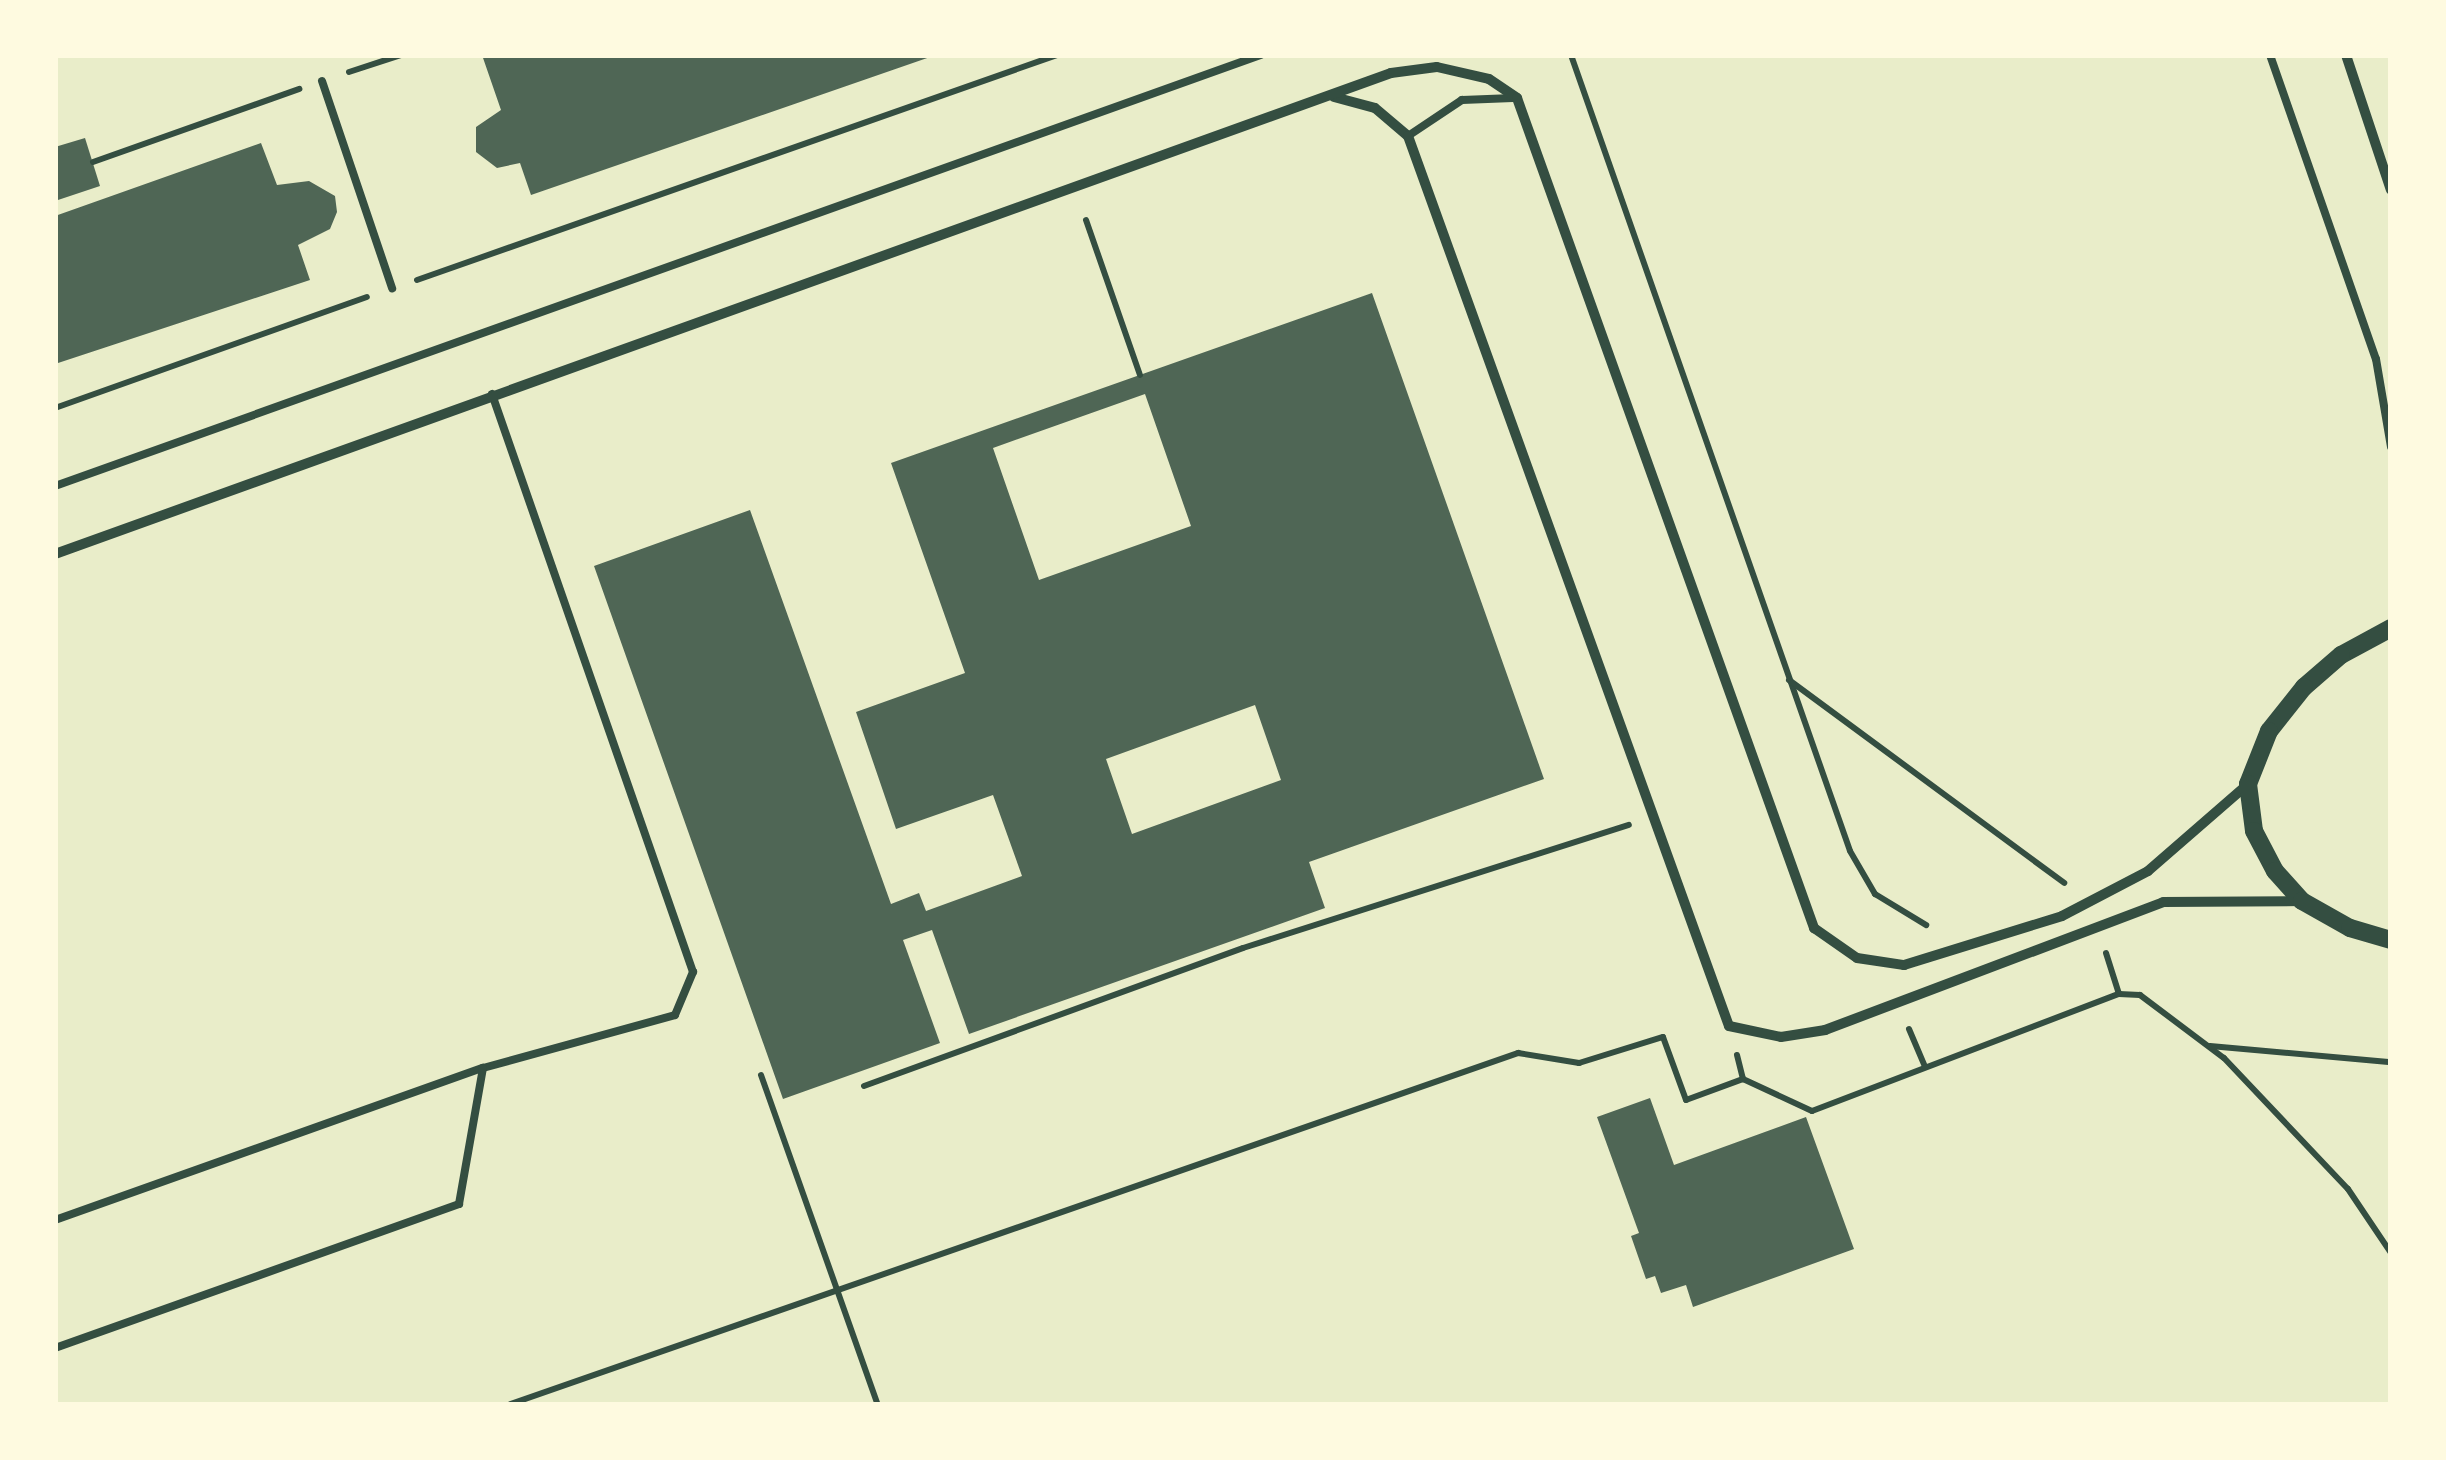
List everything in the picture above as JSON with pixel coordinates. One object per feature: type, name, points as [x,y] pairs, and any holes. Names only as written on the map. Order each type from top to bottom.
[{"type":"street","points":[[2346,55],[2391,190]]},
{"type":"street","points":[[55,554],[1392,74],[1437,68],[1489,79],[1518,98],[1814,928],[1858,958],[1904,964],[2062,916],[2148,871],[2248,784],[2269,731],[2304,687],[2341,655],[2391,628]]},
{"type":"street","points":[[1333,97],[1375,108],[1408,136],[1728,1026],[1781,1036],[1825,1030],[2163,902],[2302,900]]},
{"type":"street","points":[[2248,784],[2254,831],[2275,871],[2302,900],[2350,928],[2390,941]]},
{"type":"lane","points":[[55,486],[1261,55]]},
{"type":"lane","points":[[2270,55],[2370,341],[2391,447]]},
{"type":"lane","points":[[322,81],[392,288]]},
{"type":"lane","points":[[1408,136],[1462,100],[1518,98]]},
{"type":"lane","points":[[55,1220],[482,1068],[674,1015],[693,972],[492,394]]},
{"type":"lane","points":[[55,1348],[458,1204],[482,1068]]},
{"type":"path","points":[[92,162],[400,55]]},
{"type":"path","points":[[55,408],[1056,55]]},
{"type":"path","points":[[1571,55],[1850,851],[1875,894],[1931,927]]},
{"type":"path","points":[[1086,220],[1140,375]]},
{"type":"path","points":[[1788,679],[2073,891]]},
{"type":"path","points":[[864,1086],[1244,948],[1592,837]]},
{"type":"path","points":[[2048,891],[2079,878]]},
{"type":"path","points":[[2102,943],[2119,994]]},
{"type":"path","points":[[508,1405],[1518,1053],[1579,1063],[1663,1037],[1686,1100],[1743,1079],[1812,1111],[2119,994],[2140,996],[2208,1046],[2287,1118],[2391,1253]]},
{"type":"path","points":[[1728,1026],[1743,1079]]},
{"type":"path","points":[[2208,1046],[2391,1062]]},
{"type":"path","points":[[761,1074],[878,1405]]},
{"type":"building","points":[[482,55],[933,56],[531,195],[520,163],[497,168],[476,152],[476,127],[501,110]]},
{"type":"building","points":[[85,138],[100,186],[55,201],[55,147]]},
{"type":"building","points":[[261,143],[277,185],[309,181],[335,196],[337,212],[330,229],[298,245],[310,280],[55,364],[55,216]]},
{"type":"building","points":[[1372,293],[1544,779],[1309,862],[1325,908],[969,1034],[932,930],[903,940],[940,1043],[783,1099],[594,566],[750,510],[891,904],[919,893],[926,911],[1022,876],[993,795],[896,829],[856,712],[965,673],[891,463]],"holes":[[[1145,394],[1191,526],[1039,580],[993,448]],[[1255,705],[1281,780],[1132,834],[1106,759]]]},
{"type":"building","points":[[1650,1098],[1674,1165],[1806,1117],[1854,1249],[1693,1307],[1686,1285],[1661,1293],[1655,1276],[1646,1279],[1631,1236],[1639,1233],[1597,1117]]}]
